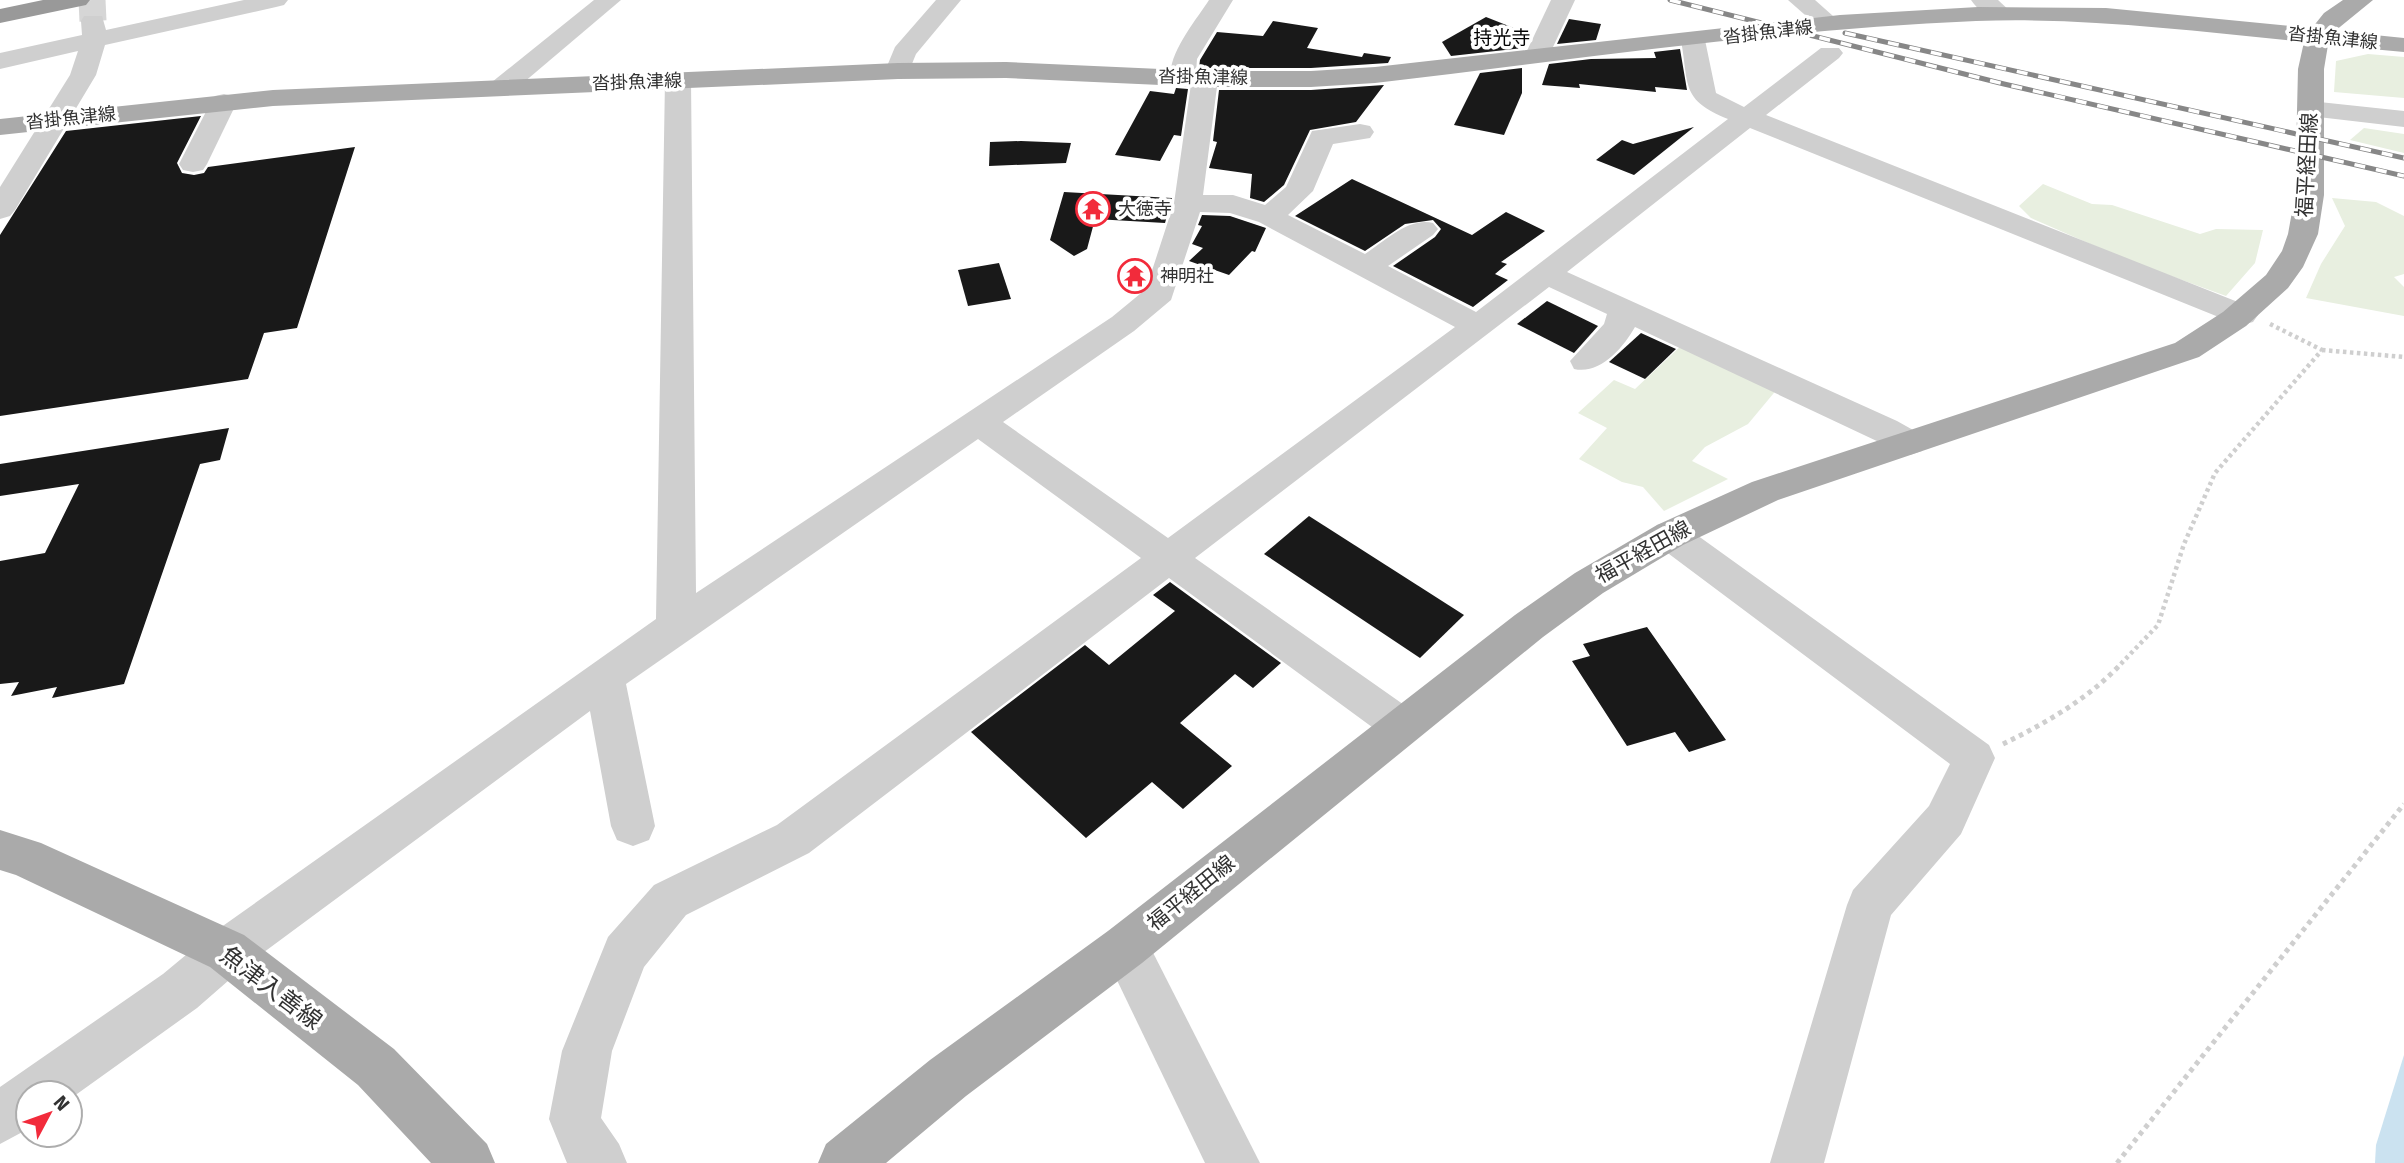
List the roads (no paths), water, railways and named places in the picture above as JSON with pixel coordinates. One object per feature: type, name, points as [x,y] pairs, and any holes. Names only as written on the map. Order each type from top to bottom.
[{"type":"highway","points":[[0,16],[89,20]]},
{"type":"main road","name":"福平経田線","points":[[845,1163],[948,1078],[1125,947],[1402,726],[1589,583],[1671,535],[1765,491],[2188,351],[2242,315],[2276,281],[2297,251],[2308,213],[2312,55],[2319,36],[2338,12],[2361,0]]},
{"type":"main road","name":"沓掛魚津線","points":[[0,127],[224,102],[898,71],[1006,70],[1194,78],[1362,76],[1992,7],[2106,15],[2404,45]]},
{"type":"main road","name":"魚津入善線","points":[[0,850],[24,856],[227,951],[376,1067],[468,1163]]},
{"type":"street","points":[[0,61],[89,20],[276,0]]},
{"type":"street","points":[[500,88],[609,0]]},
{"type":"street","points":[[898,71],[904,52],[949,0]]},
{"type":"street","points":[[55,1079],[180,991],[227,951],[604,677],[1123,324],[1160,293],[1188,203],[1194,78],[1184,59],[1221,0]]},
{"type":"street","points":[[1537,57],[1563,0]]},
{"type":"street","points":[[1800,0],[1830,24]]},
{"type":"street","points":[[0,210],[83,75],[89,20]]},
{"type":"street","points":[[1692,40],[1704,96],[1714,104],[2242,315]]},
{"type":"street","points":[[600,1163],[586,1145],[575,1119],[587,1051],[625,953],[670,900],[793,839],[1478,326],[1830,53]]},
{"type":"street","points":[[676,626],[678,80]]},
{"type":"street","points":[[193,164],[224,102]]},
{"type":"street","points":[[2310,109],[2404,119]]},
{"type":"street","points":[[1269,216],[1299,191],[1322,137],[1360,132]]},
{"type":"street","points":[[1188,203],[1233,204],[1269,216],[1478,326]]},
{"type":"street","points":[[1366,267],[1423,229]]},
{"type":"street","points":[[1546,274],[1910,443]]},
{"type":"street","points":[[1586,361],[1619,328],[1624,310]]},
{"type":"street","points":[[979,422],[1402,726]]},
{"type":"street","points":[[1671,535],[1974,758],[1945,820],[1870,905],[1797,1163]]},
{"type":"street","points":[[604,677],[633,826]]},
{"type":"street","points":[[1125,947],[1233,1163]]},
{"type":"water","points":[[2404,1055],[2404,1163],[2375,1163],[2376,1145]]},
{"type":"tunnel","points":[[92,0],[93,21]]},
{"type":"railway","points":[[1670,0],[2004,84],[2404,176]]},
{"type":"railway","points":[[1845,33],[2404,158]]},
{"type":"place","name":"大徳寺","points":[[1093,209]]},
{"type":"place","name":"神明社","points":[[1135,276]]},
{"type":"district","name":"持光寺","points":[[1502,37]]}]
